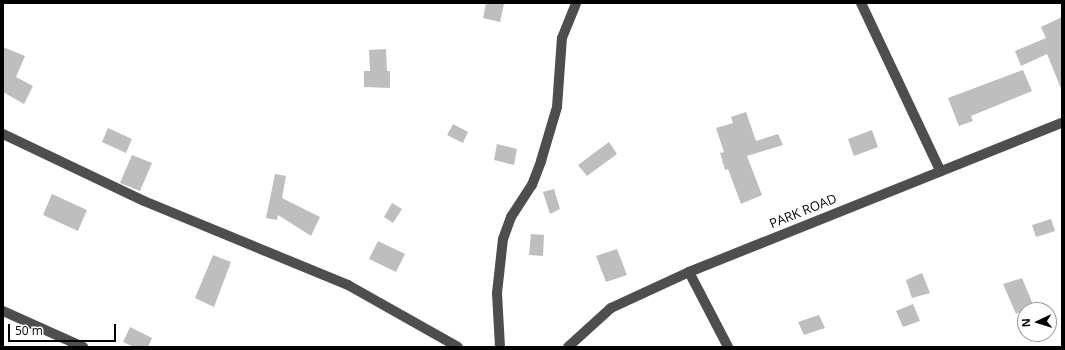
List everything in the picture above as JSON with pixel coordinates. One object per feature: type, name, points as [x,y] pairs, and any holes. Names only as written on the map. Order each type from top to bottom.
[{"type":"street","points":[[500,347],[497,293],[503,239],[510,217],[532,185],[541,161],[557,107],[562,38],[576,3]]},
{"type":"street","points":[[861,3],[940,170]]},
{"type":"street","name":"PARK ROAD","points":[[568,347],[611,308],[689,272],[940,170],[1062,123]]},
{"type":"street","points":[[3,134],[157,207],[348,285],[458,347]]},
{"type":"street","points":[[689,272],[728,347]]},
{"type":"street","points":[[3,311],[65,344],[83,347]]},
{"type":"building","points":[[486,3],[504,4],[500,22],[483,18]]},
{"type":"building","points":[[1062,17],[1062,91],[1047,54],[1021,66],[1015,51],[1046,38],[1041,27]]},
{"type":"building","points":[[3,47],[25,56],[16,77],[33,86],[24,104],[3,92]]},
{"type":"building","points":[[386,49],[387,71],[390,71],[390,88],[364,87],[364,71],[370,71],[369,50]]},
{"type":"building","points":[[1023,70],[1032,91],[971,116],[973,121],[959,126],[948,98]]},
{"type":"building","points":[[746,112],[756,141],[778,134],[783,145],[747,156],[762,195],[741,204],[728,169],[725,170],[720,153],[724,152],[716,128],[733,123],[731,117]]},
{"type":"building","points":[[453,124],[468,132],[463,143],[447,135]]},
{"type":"building","points":[[108,128],[132,139],[126,153],[102,142]]},
{"type":"building","points":[[872,130],[878,147],[854,156],[848,139]]},
{"type":"building","points":[[609,142],[617,154],[587,176],[578,165]]},
{"type":"building","points":[[497,144],[517,149],[514,165],[494,160]]},
{"type":"building","points":[[132,155],[152,163],[140,191],[120,183]]},
{"type":"building","points":[[275,174],[286,176],[282,198],[320,217],[311,236],[278,215],[277,220],[266,218]]},
{"type":"building","points":[[554,189],[560,209],[550,214],[543,192]]},
{"type":"building","points":[[52,194],[87,210],[78,231],[43,215]]},
{"type":"building","points":[[392,203],[402,209],[393,223],[384,217]]},
{"type":"building","points":[[1051,219],[1055,231],[1036,237],[1032,225]]},
{"type":"building","points":[[531,234],[544,235],[543,256],[529,255]]},
{"type":"building","points":[[378,241],[405,254],[396,272],[369,259]]},
{"type":"building","points":[[617,249],[627,275],[606,282],[596,256]]},
{"type":"building","points":[[213,255],[231,262],[214,307],[195,298]]},
{"type":"building","points":[[922,273],[930,293],[912,298],[906,280]]},
{"type":"building","points":[[1022,278],[1032,302],[1017,302],[1016,314],[1003,284]]},
{"type":"building","points":[[913,304],[920,321],[903,327],[896,311]]},
{"type":"building","points":[[819,315],[825,328],[804,335],[798,322]]},
{"type":"building","points":[[130,327],[152,338],[148,347],[134,347],[123,342]]}]
